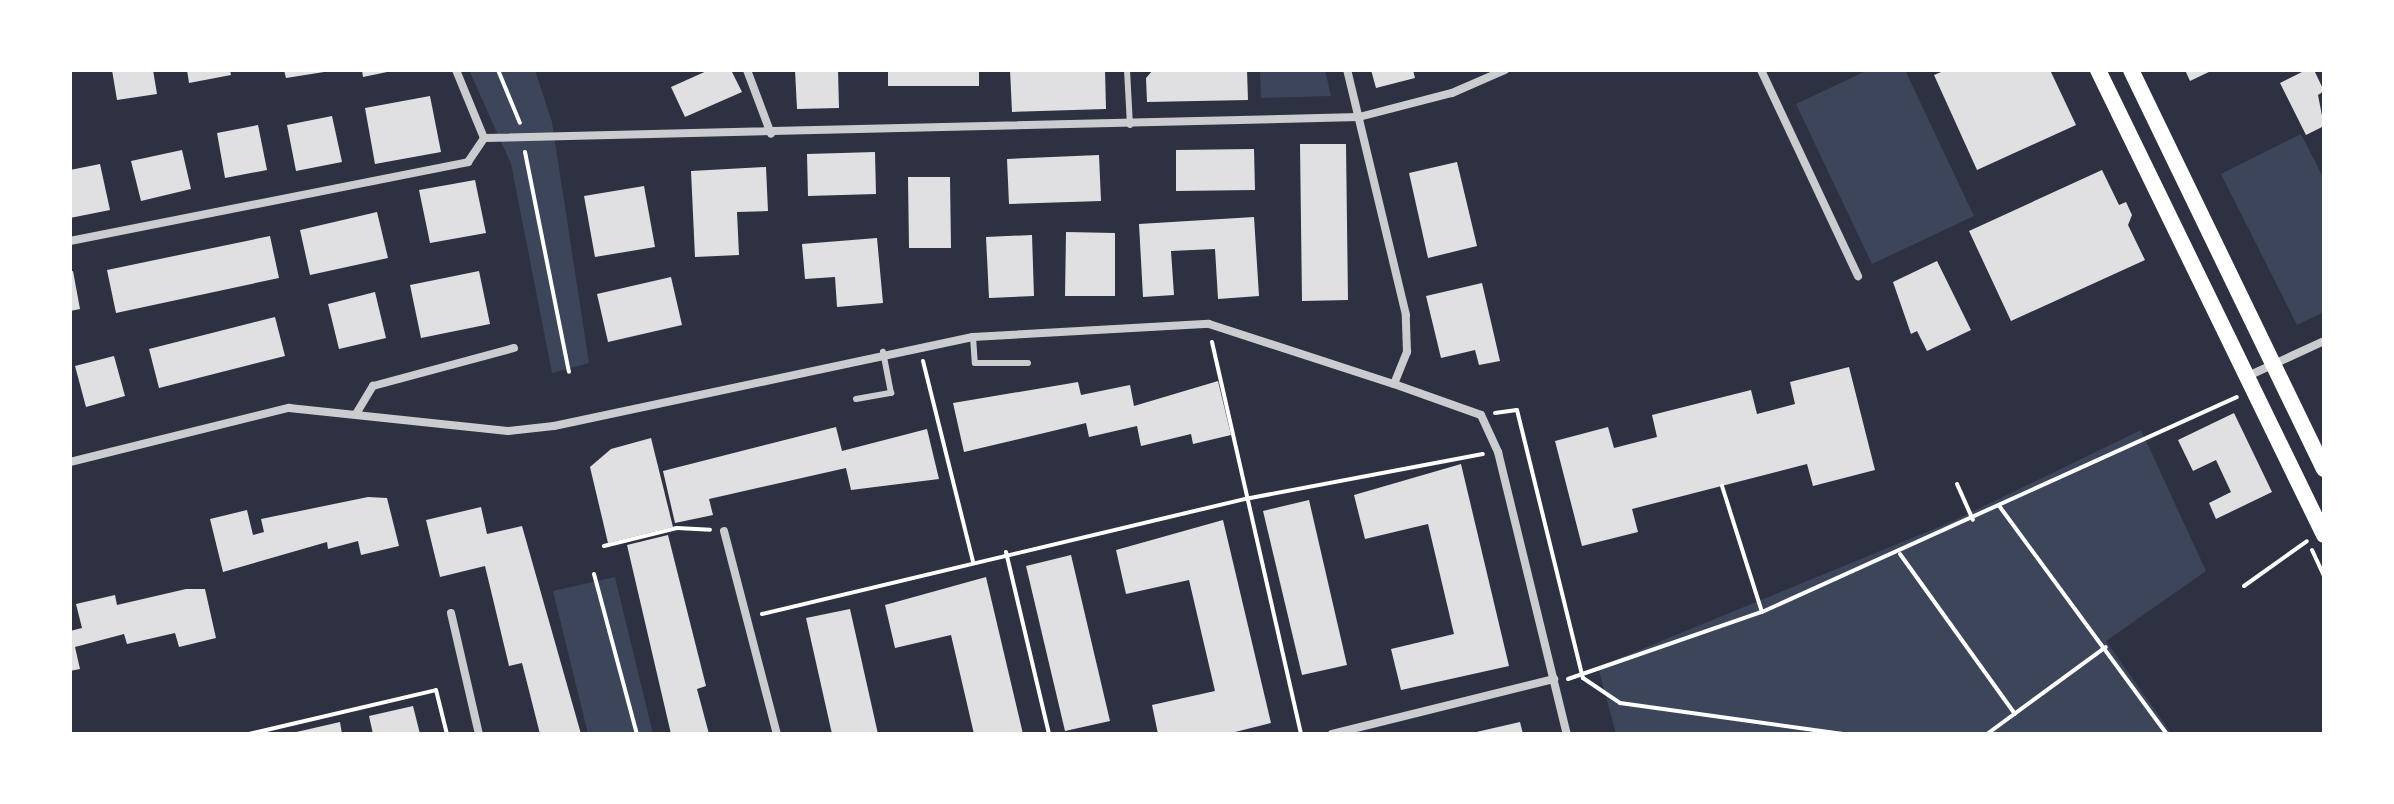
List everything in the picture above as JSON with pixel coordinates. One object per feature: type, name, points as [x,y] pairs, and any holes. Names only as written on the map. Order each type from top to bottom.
[{"type":"main road","points":[[2098,70],[2248,376],[2316,538]]},
{"type":"main road","points":[[2131,70],[2324,469]]},
{"type":"street","points":[[456,70],[484,138]]},
{"type":"street","points":[[747,70],[771,134]]},
{"type":"street","points":[[1347,70],[1406,315],[1407,352],[1394,384]]},
{"type":"street","points":[[484,138],[771,134],[1359,117],[1452,93],[1505,70]]},
{"type":"street","points":[[1761,70],[1858,276]]},
{"type":"street","points":[[70,241],[468,162],[484,138]]},
{"type":"street","points":[[70,462],[289,408],[508,431],[603,416],[919,344],[973,337],[1209,324],[1481,415],[1498,452],[1567,734]]},
{"type":"street","points":[[2248,376],[2324,341]]},
{"type":"street","points":[[356,414],[373,386],[514,348]]},
{"type":"street","points":[[724,531],[777,734]]},
{"type":"street","points":[[451,613],[479,734]]},
{"type":"street","points":[[1332,734],[1554,679]]},
{"type":"lane","points":[[1127,70],[1130,125]]},
{"type":"lane","points":[[973,337],[975,363],[1028,363]]},
{"type":"lane","points":[[856,399],[891,393],[883,352]]},
{"type":"path","points":[[498,70],[522,137],[569,372]]},
{"type":"path","points":[[1209,324],[1245,499],[1301,734]]},
{"type":"path","points":[[919,344],[973,561]]},
{"type":"path","points":[[1554,679],[1583,678],[1762,612],[1900,554],[2239,396]]},
{"type":"path","points":[[1481,415],[1517,410],[1583,678],[1620,703],[1843,734]]},
{"type":"path","points":[[748,618],[1006,552],[1245,499],[1498,452]]},
{"type":"path","points":[[1957,484],[1973,520]]},
{"type":"path","points":[[1722,486],[1762,612]]},
{"type":"path","points":[[2000,507],[2106,647],[2167,734]]},
{"type":"path","points":[[604,546],[677,528],[724,531]]},
{"type":"path","points":[[2244,586],[2316,538]]},
{"type":"path","points":[[1006,552],[1049,734]]},
{"type":"path","points":[[1900,554],[2015,714]]},
{"type":"path","points":[[594,574],[637,734]]},
{"type":"path","points":[[1987,734],[2106,647]]},
{"type":"path","points":[[2123,671],[2129,667]]},
{"type":"path","points":[[249,734],[436,690],[447,734]]},
{"type":"shaded area","points":[[469,70],[535,70],[552,122],[589,363],[552,373],[511,164]]},
{"type":"shaded area","points":[[1260,70],[1325,70],[1331,96],[1261,98]]},
{"type":"shaded area","points":[[1868,70],[1905,70],[1974,216],[1872,264],[1796,104]]},
{"type":"shaded area","points":[[2301,134],[2324,179],[2324,312],[2297,325],[2221,174]]},
{"type":"shaded area","points":[[2141,430],[2206,571],[2106,641],[2172,734],[1616,734],[1598,667],[1951,522]]},
{"type":"shaded area","points":[[615,577],[653,734],[588,734],[553,591]]},
{"type":"building","points":[[112,70],[153,70],[157,94],[117,100]]},
{"type":"building","points":[[187,70],[230,70],[231,75],[189,83]]},
{"type":"building","points":[[284,70],[324,70],[324,72],[286,78]]},
{"type":"building","points":[[362,70],[392,70],[392,71],[363,77]]},
{"type":"building","points":[[709,70],[731,70],[742,92],[685,117],[671,87]]},
{"type":"building","points":[[795,70],[838,70],[839,108],[797,109]]},
{"type":"building","points":[[888,70],[979,70],[979,86],[888,86]]},
{"type":"building","points":[[1010,70],[1105,70],[1106,109],[1012,112]]},
{"type":"building","points":[[1153,70],[1247,70],[1248,100],[1147,102],[1146,78]]},
{"type":"building","points":[[1371,70],[1413,70],[1415,78],[1376,88]]},
{"type":"building","points":[[1946,70],[2050,70],[2076,125],[1977,170],[1934,75]]},
{"type":"building","points":[[2185,70],[2213,70],[2190,81]]},
{"type":"building","points":[[2306,70],[2314,70],[2324,91],[2318,95],[2324,126],[2306,135],[2280,83]]},
{"type":"building","points":[[430,96],[441,152],[375,164],[365,108]]},
{"type":"building","points":[[332,116],[342,162],[296,171],[287,125]]},
{"type":"building","points":[[258,125],[267,170],[225,178],[217,133]]},
{"type":"building","points":[[1300,144],[1346,144],[1348,300],[1302,301]]},
{"type":"building","points":[[1254,149],[1255,190],[1176,191],[1176,150]]},
{"type":"building","points":[[182,150],[191,189],[141,201],[131,161]]},
{"type":"building","points":[[875,152],[876,194],[808,196],[807,154]]},
{"type":"building","points":[[1099,155],[1101,201],[1009,204],[1007,159]]},
{"type":"building","points":[[1457,162],[1477,246],[1428,258],[1409,173]]},
{"type":"building","points":[[100,164],[110,210],[70,218],[70,170]]},
{"type":"building","points":[[766,167],[768,211],[737,212],[739,255],[695,257],[691,171]]},
{"type":"building","points":[[2102,170],[2119,205],[2126,202],[2132,215],[2128,225],[2145,260],[2011,321],[1969,231]]},
{"type":"building","points":[[908,177],[950,177],[951,248],[909,248]]},
{"type":"building","points":[[475,180],[486,233],[430,243],[419,190]]},
{"type":"building","points":[[644,186],[655,247],[595,257],[584,196]]},
{"type":"building","points":[[377,212],[388,258],[310,275],[300,230]]},
{"type":"building","points":[[1254,217],[1259,296],[1218,299],[1215,249],[1171,251],[1174,295],[1143,297],[1139,224]]},
{"type":"building","points":[[1066,232],[1115,233],[1115,296],[1065,296]]},
{"type":"building","points":[[1032,235],[1034,296],[989,298],[986,237]]},
{"type":"building","points":[[270,236],[279,278],[116,313],[107,270]]},
{"type":"building","points":[[877,238],[883,303],[837,307],[835,277],[805,279],[802,244]]},
{"type":"building","points":[[1937,261],[1971,330],[1927,351],[1917,331],[1911,334],[1893,282]]},
{"type":"building","points":[[73,271],[80,309],[70,311],[70,272]]},
{"type":"building","points":[[479,271],[490,324],[421,338],[410,285]]},
{"type":"building","points":[[671,277],[682,325],[608,342],[597,294]]},
{"type":"building","points":[[1482,283],[1500,361],[1479,365],[1475,350],[1441,358],[1426,296]]},
{"type":"building","points":[[375,292],[386,338],[339,349],[328,304]]},
{"type":"building","points":[[275,317],[285,356],[159,388],[149,349]]},
{"type":"building","points":[[114,356],[125,396],[86,407],[75,366]]},
{"type":"building","points":[[1849,367],[1875,470],[1813,486],[1807,464],[1632,509],[1638,532],[1582,546],[1555,441],[1608,427],[1614,448],[1657,437],[1652,415],[1751,390],[1757,414],[1795,404],[1790,382]]},
{"type":"building","points":[[1218,381],[1231,435],[1193,444],[1191,434],[1141,446],[1137,426],[1089,437],[1086,423],[964,452],[953,403],[1078,382],[1081,395],[1130,385],[1134,406]]},
{"type":"building","points":[[2234,413],[2272,492],[2216,519],[2209,503],[2231,492],[2216,460],[2193,471],[2178,440]]},
{"type":"building","points":[[836,427],[842,451],[927,429],[939,479],[851,490],[846,468],[709,499],[713,515],[675,523],[663,471]]},
{"type":"building","points":[[651,438],[673,527],[608,543],[590,467],[611,449]]},
{"type":"building","points":[[1461,464],[1509,666],[1401,690],[1391,649],[1454,634],[1428,524],[1365,539],[1354,495]]},
{"type":"building","points":[[368,497],[387,498],[399,546],[361,555],[358,541],[328,549],[327,542],[223,572],[210,519],[247,510],[253,535],[264,532],[261,519]]},
{"type":"building","points":[[1309,500],[1347,665],[1302,675],[1263,511]]},
{"type":"building","points":[[481,507],[487,534],[522,526],[581,734],[540,734],[522,663],[509,666],[485,566],[440,577],[426,520]]},
{"type":"building","points":[[1223,520],[1271,723],[1227,734],[1158,734],[1152,705],[1215,691],[1189,580],[1126,594],[1116,550]]},
{"type":"building","points":[[668,535],[706,686],[697,689],[709,734],[671,734],[627,545]]},
{"type":"building","points":[[1071,555],[1110,721],[1065,731],[1026,566]]},
{"type":"building","points":[[986,577],[1023,734],[974,734],[951,635],[895,648],[885,605]]},
{"type":"building","points":[[186,589],[205,589],[216,638],[179,647],[175,633],[127,644],[124,634],[75,647],[80,669],[70,671],[70,631],[82,628],[76,604],[115,595],[117,605]]},
{"type":"building","points":[[850,609],[878,734],[832,734],[806,618]]},
{"type":"building","points":[[413,706],[420,734],[373,734],[369,716]]},
{"type":"building","points":[[340,722],[342,734],[292,734],[292,733]]},
{"type":"building","points":[[1520,722],[1523,734],[1472,734],[1472,733]]}]
